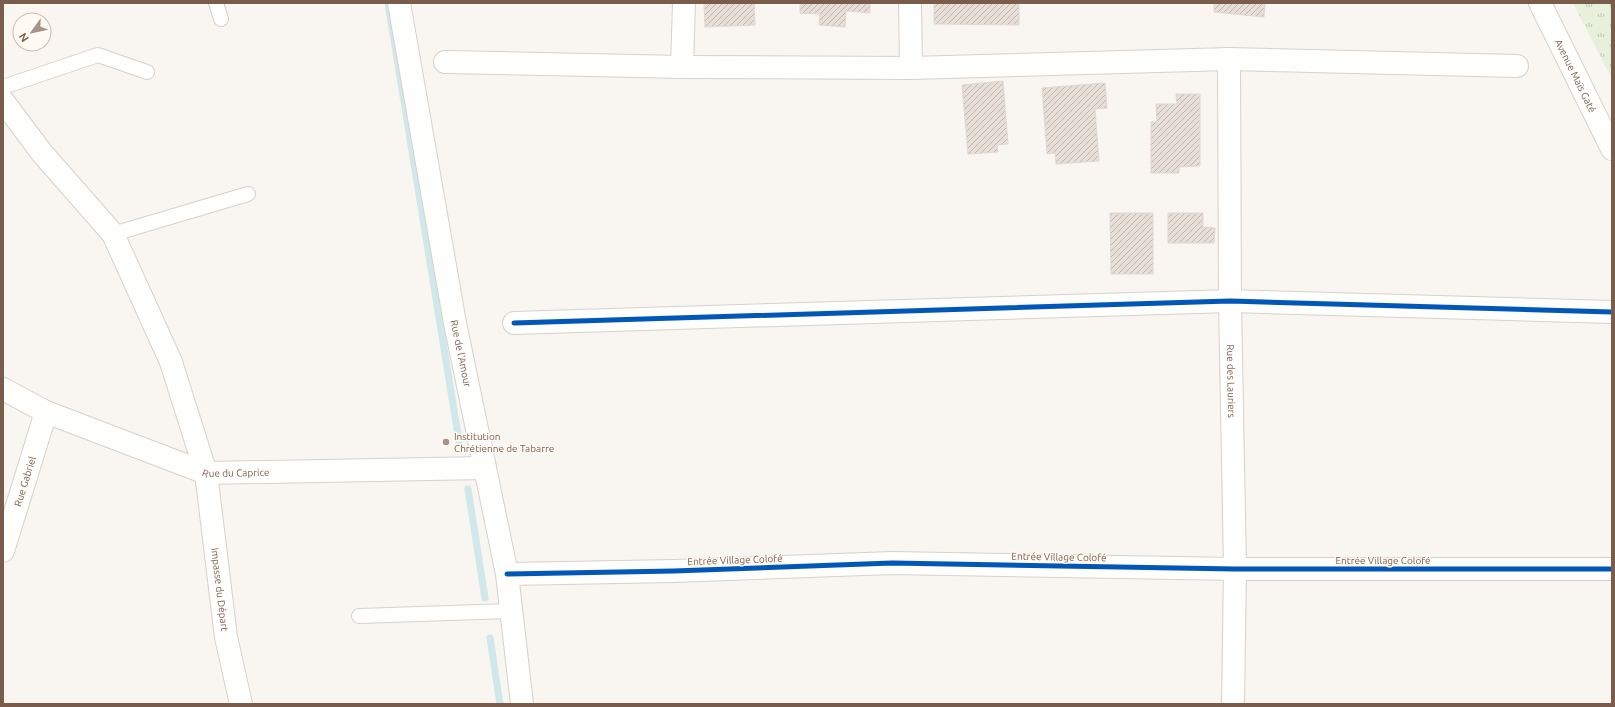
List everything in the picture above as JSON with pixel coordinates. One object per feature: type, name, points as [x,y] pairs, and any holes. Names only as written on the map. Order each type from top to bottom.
[{"type":"street","name":"Rue de l'Amour","points":[[399,3],[455,323],[507,574],[510,611],[522,704]]},
{"type":"street","points":[[682,67],[684,3]]},
{"type":"street","points":[[910,3],[911,68]]},
{"type":"street","name":"Avenue Maïs Gaté","points":[[1540,3],[1612,149]]},
{"type":"street","points":[[445,62],[682,67],[911,68],[1229,59],[1517,66]]},
{"type":"street","name":"Rue des Lauriers","points":[[1229,59],[1230,301],[1235,569],[1233,704]]},
{"type":"street","name":"Impasse du Départ","points":[[3,101],[42,153],[113,234],[171,362],[206,473],[226,637],[241,704]]},
{"type":"street","points":[[514,322],[1230,301],[1612,312]]},
{"type":"street","name":"Rue du Caprice","points":[[3,390],[46,412],[206,473],[485,468]]},
{"type":"street","name":"Rue Gabriel","points":[[3,551],[46,412]]},
{"type":"street","name":"Entrée Village Colofé","points":[[507,574],[674,571],[892,563],[1235,569],[1612,569]]},
{"type":"lane","points":[[216,3],[221,19]]},
{"type":"lane","points":[[3,87],[98,55],[147,72]]},
{"type":"lane","points":[[113,234],[248,194]]},
{"type":"lane","points":[[359,616],[510,611]]},
{"type":"green space","points":[[1573,3],[1612,3],[1612,79]]},
{"type":"building","points":[[704,3],[754,3],[755,25],[705,27]]},
{"type":"building","points":[[800,3],[870,3],[870,13],[846,11],[845,27],[819,25],[820,14],[800,13]]},
{"type":"building","points":[[934,3],[1019,3],[1019,25],[934,24]]},
{"type":"building","points":[[1214,3],[1265,3],[1264,17],[1214,12]]},
{"type":"building","points":[[1003,81],[1008,144],[997,145],[998,152],[968,154],[962,85]]},
{"type":"building","points":[[1105,83],[1107,108],[1095,109],[1099,161],[1056,164],[1055,153],[1047,154],[1042,88]]},
{"type":"building","points":[[1176,94],[1200,94],[1200,166],[1179,167],[1179,173],[1151,173],[1151,122],[1157,122],[1156,104],[1177,104]]},
{"type":"building","points":[[1110,213],[1153,213],[1153,274],[1111,274]]},
{"type":"building","points":[[1168,213],[1203,213],[1203,227],[1215,228],[1214,243],[1168,243]]},
{"type":"waterway","points":[[388,3],[459,441]]},
{"type":"waterway","points":[[468,489],[485,598]]},
{"type":"waterway","points":[[490,638],[500,704]]},
{"type":"cycle path","points":[[514,323],[1230,301],[1612,312]]},
{"type":"cycle path","points":[[507,574],[674,571],[892,563],[1235,569],[1612,569]]},
{"type":"place","name":"Institution Chrétienne de Tabarre","points":[[446,442]]}]
